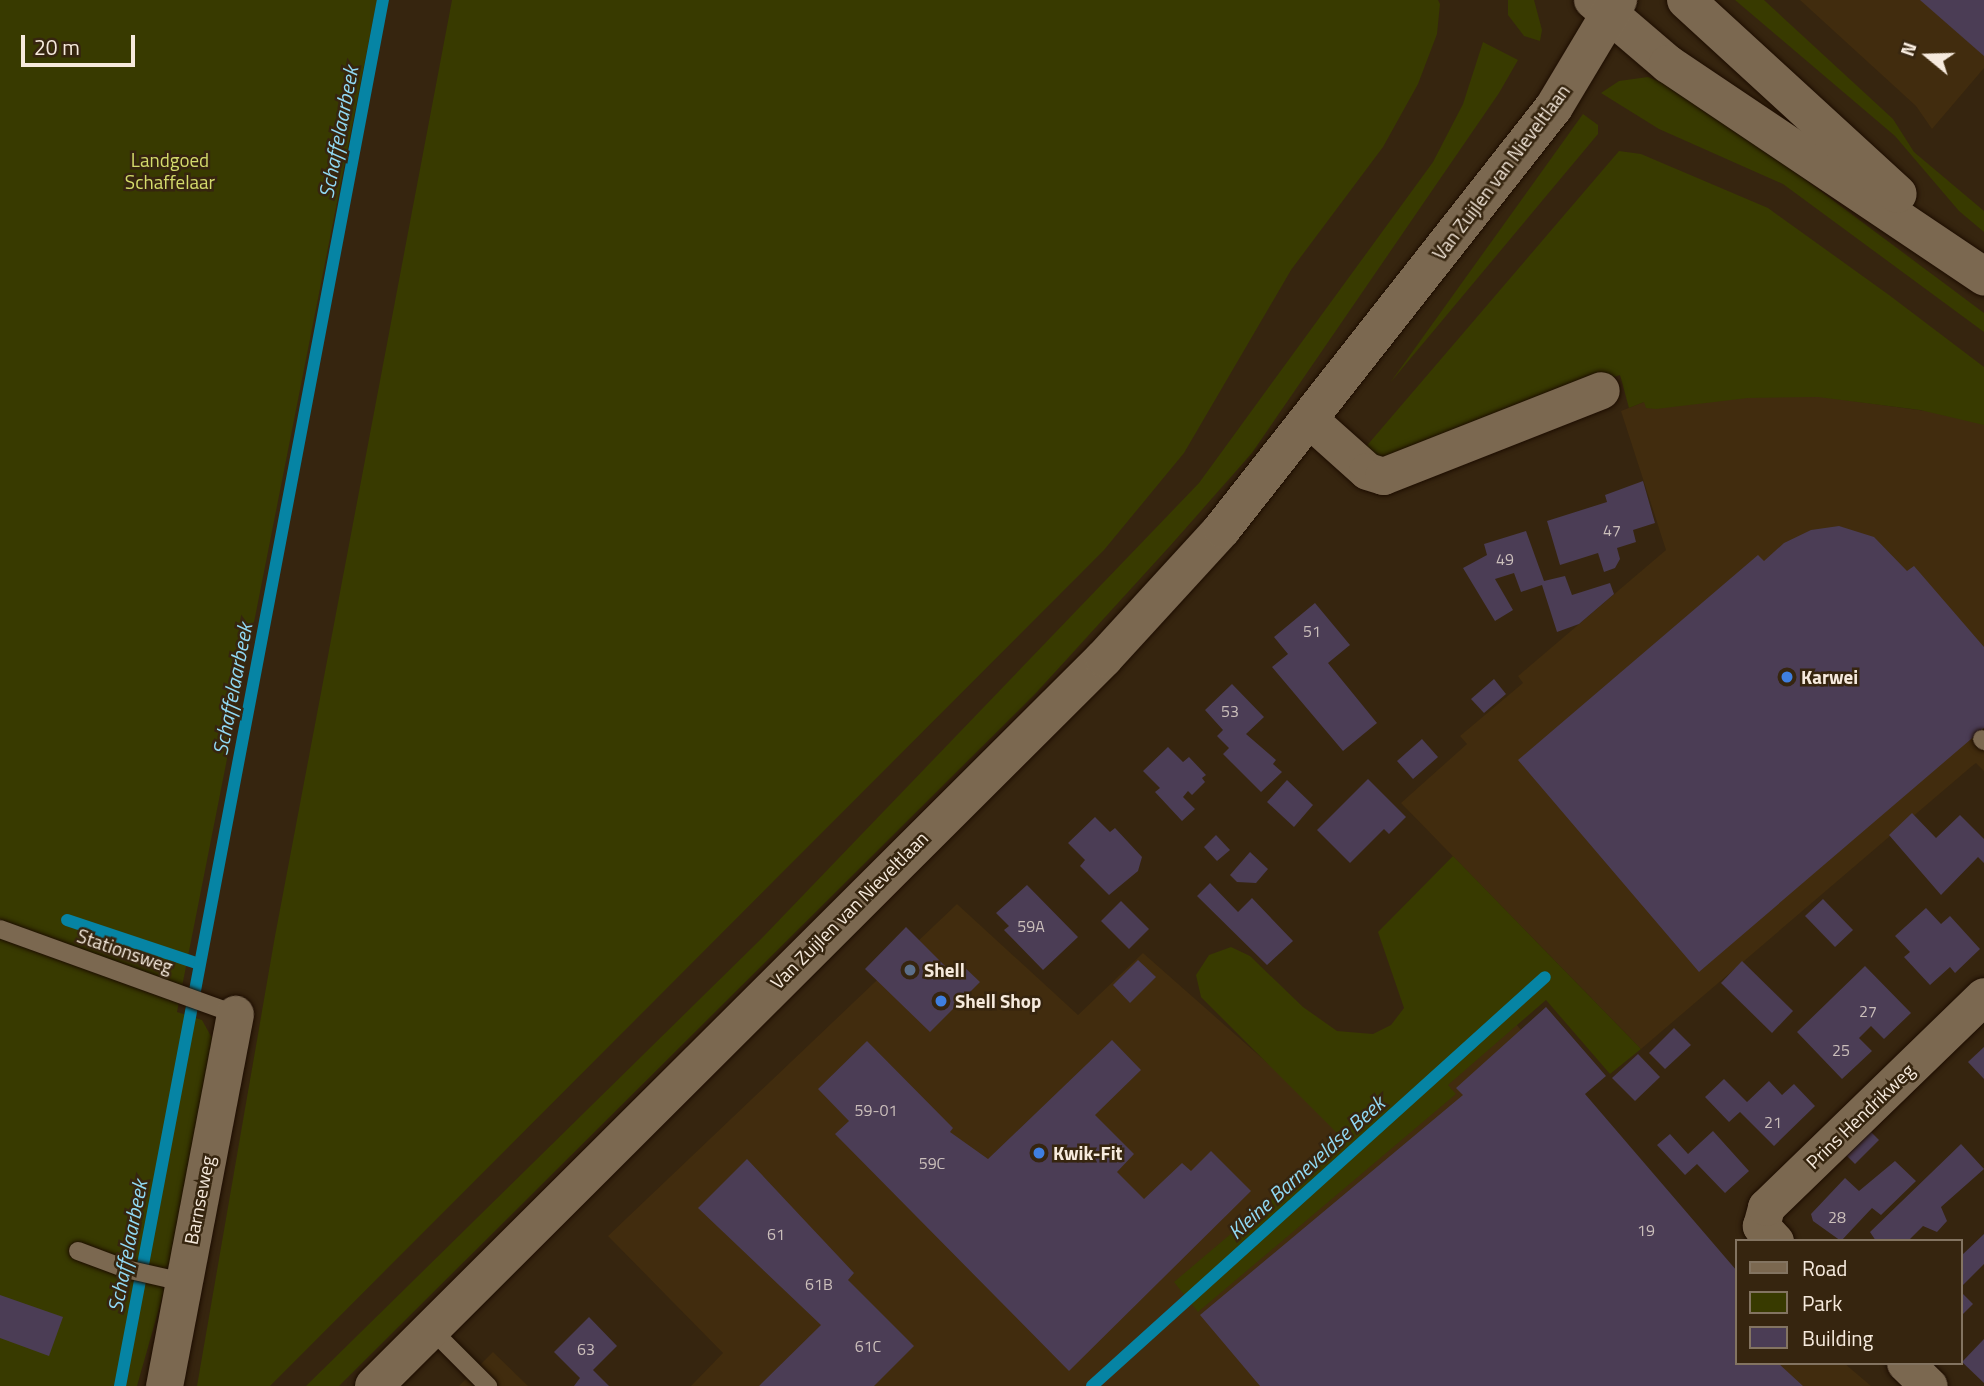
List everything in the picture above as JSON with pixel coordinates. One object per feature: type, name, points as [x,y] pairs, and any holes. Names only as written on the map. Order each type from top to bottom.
[{"type":"main road","name":"Van Zuijlen van Nieveltlaan","points":[[1686,0],[1984,275]]},
{"type":"main road","name":"Van Zuijlen van Nieveltlaan","points":[[374,1386],[1104,658],[1222,530],[1555,107],[1607,5],[1668,64],[1984,275]]},
{"type":"street","points":[[1310,420],[1375,477],[1383,477],[1601,390]]},
{"type":"street","name":"Prins Hendrikweg","points":[[1773,1239],[1761,1226],[1766,1207],[1984,996]]},
{"type":"street","name":"Barnseweg","points":[[164,1386],[173,1279],[224,1009]]},
{"type":"street","points":[[1907,1365],[1929,1386]]},
{"type":"lane","name":"Stationsweg","points":[[0,929],[224,1009]]},
{"type":"lane","points":[[78,1251],[126,1269],[173,1279]]},
{"type":"lane","points":[[431,1329],[488,1386]]},
{"type":"shaded area","points":[[1800,0],[1984,0],[1984,68],[1932,129],[1916,106]]},
{"type":"shaded area","points":[[1780,391],[1984,419],[1984,771],[1976,763],[1972,766],[1641,1049],[1401,803],[1467,744],[1460,736],[1523,683],[1518,676],[1666,550],[1621,411],[1644,402]]},
{"type":"shaded area","points":[[957,904],[1078,1015],[1143,953],[1365,1149],[1512,1019],[1686,1230],[1736,1272],[1736,1365],[1846,1365],[1871,1386],[691,1386],[723,1353],[608,1236]]},
{"type":"shaded area","points":[[493,1352],[528,1386],[459,1386]]},
{"type":"green space","name":"Landgoed Schaffelaar","points":[[0,0],[377,0],[177,1012],[202,1020],[212,1038],[173,1259],[137,1386],[0,1386]]},
{"type":"green space","points":[[452,0],[1438,0],[1440,4],[1437,34],[1418,84],[1383,147],[1291,270],[1184,453],[1104,550],[270,1386],[197,1386],[275,936]]},
{"type":"green space","points":[[1508,0],[1534,0],[1542,30],[1540,41],[1524,36],[1508,15]]},
{"type":"green space","points":[[1735,0],[1764,0],[1893,119],[1914,152],[1984,211],[1984,232],[1959,211],[1895,136]]},
{"type":"green space","points":[[1483,42],[1518,60],[1499,93],[1252,453],[1036,693],[339,1386],[306,1386],[762,938],[1199,483],[1433,162],[1463,104]]},
{"type":"green space","points":[[1648,77],[1692,95],[1984,313],[1984,332],[1783,184],[1659,129],[1601,93],[1619,81]]},
{"type":"green space","points":[[1583,114],[1598,125],[1598,134],[1390,383]]},
{"type":"green space","points":[[1619,151],[1641,154],[1768,208],[1889,295],[1984,367],[1984,425],[1920,410],[1818,397],[1748,398],[1656,409],[1646,408],[1644,402],[1629,408],[1620,375],[1380,458],[1364,449]]},
{"type":"green space","points":[[1453,856],[1641,1049],[1610,1074],[1546,1000],[1448,1085],[1456,1094],[1198,1312],[1174,1282],[1343,1139],[1201,997],[1196,975],[1209,955],[1231,947],[1250,956],[1303,1007],[1337,1031],[1373,1034],[1391,1025],[1404,1008],[1378,932]]},
{"type":"building","points":[[1920,0],[1984,0],[1984,56]]},
{"type":"building","points":[[1643,481],[1655,523],[1633,530],[1636,542],[1617,548],[1620,559],[1615,568],[1604,572],[1598,553],[1560,565],[1547,521],[1607,502],[1605,495]]},
{"type":"building","points":[[1839,526],[1874,537],[1907,571],[1914,566],[1984,647],[1984,728],[1699,972],[1518,760],[1758,555],[1764,561],[1784,543],[1811,530]]},
{"type":"building","points":[[1526,531],[1544,581],[1565,576],[1572,595],[1610,583],[1614,594],[1579,624],[1557,632],[1542,585],[1521,592],[1514,573],[1495,579],[1513,610],[1495,621],[1463,568],[1487,555],[1484,544]]},
{"type":"building","points":[[1315,603],[1350,645],[1328,663],[1377,723],[1343,751],[1272,667],[1288,654],[1274,637]]},
{"type":"building","points":[[1494,679],[1506,694],[1484,713],[1471,699]]},
{"type":"building","points":[[1232,684],[1264,717],[1246,734],[1276,760],[1273,764],[1282,772],[1261,792],[1223,754],[1229,748],[1217,736],[1223,730],[1205,710]]},
{"type":"building","points":[[1422,739],[1438,757],[1413,779],[1397,761]]},
{"type":"building","points":[[1168,747],[1183,762],[1189,757],[1206,775],[1202,778],[1205,782],[1192,795],[1188,791],[1183,797],[1195,809],[1182,821],[1155,792],[1160,788],[1143,771]]},
{"type":"building","points":[[1368,779],[1406,817],[1389,834],[1384,829],[1350,863],[1317,830]]},
{"type":"building","points":[[1287,780],[1313,805],[1294,827],[1267,802]]},
{"type":"building","points":[[1912,813],[1936,838],[1960,815],[1984,839],[1984,863],[1978,857],[1941,895],[1889,835]]},
{"type":"building","points":[[1095,817],[1110,832],[1115,828],[1142,857],[1138,871],[1109,895],[1080,866],[1085,860],[1068,843]]},
{"type":"building","points":[[1216,835],[1230,850],[1217,861],[1204,847]]},
{"type":"building","points":[[1250,852],[1268,869],[1256,883],[1237,882],[1230,875]]},
{"type":"building","points":[[1210,883],[1238,912],[1252,898],[1293,941],[1267,965],[1197,896]]},
{"type":"building","points":[[1027,885],[1078,937],[1043,970],[1004,930],[1009,926],[996,913]]},
{"type":"building","points":[[1823,899],[1853,930],[1835,947],[1805,916]]},
{"type":"building","points":[[1121,901],[1149,929],[1129,949],[1101,921]]},
{"type":"building","points":[[1926,908],[1941,924],[1950,916],[1980,949],[1955,973],[1950,967],[1930,985],[1904,957],[1910,952],[1895,936]]},
{"type":"building","points":[[906,927],[950,971],[959,962],[980,982],[930,1032],[865,969]]},
{"type":"building","points":[[1138,960],[1156,977],[1130,1003],[1113,985]]},
{"type":"building","points":[[1742,961],[1793,1011],[1772,1033],[1721,983]]},
{"type":"building","points":[[1865,966],[1911,1013],[1884,1039],[1871,1026],[1859,1038],[1872,1051],[1842,1079],[1797,1032]]},
{"type":"building","points":[[1546,1007],[1606,1076],[1585,1094],[1736,1270],[1736,1365],[1780,1365],[1803,1386],[1260,1386],[1200,1315],[1463,1095],[1456,1088]]},
{"type":"building","points":[[1674,1028],[1691,1045],[1665,1069],[1649,1053]]},
{"type":"building","points":[[1112,1040],[1141,1070],[1095,1115],[1134,1154],[1117,1172],[1144,1199],[1182,1163],[1191,1171],[1211,1151],[1251,1191],[1069,1371],[835,1134],[849,1121],[818,1089],[867,1041],[953,1128],[950,1132],[988,1159]]},
{"type":"building","points":[[1984,1047],[1984,1079],[1968,1062]]},
{"type":"building","points":[[1638,1054],[1660,1077],[1635,1101],[1612,1078]]},
{"type":"building","points":[[1724,1079],[1747,1102],[1769,1081],[1782,1095],[1794,1084],[1815,1106],[1774,1146],[1740,1112],[1729,1122],[1705,1097]]},
{"type":"building","points":[[1863,1124],[1879,1140],[1855,1164],[1839,1148]]},
{"type":"building","points":[[1713,1131],[1749,1171],[1725,1193],[1697,1164],[1685,1175],[1657,1145],[1670,1134],[1688,1154]]},
{"type":"building","points":[[1961,1144],[1984,1169],[1941,1207],[1947,1221],[1937,1232],[1923,1226],[1910,1239],[1875,1239],[1870,1232]]},
{"type":"building","points":[[747,1159],[854,1273],[848,1280],[914,1346],[874,1386],[759,1386],[821,1325],[698,1208]]},
{"type":"building","points":[[1895,1161],[1916,1181],[1881,1215],[1872,1208],[1843,1239],[1838,1239],[1813,1221],[1811,1214],[1845,1178],[1859,1191]]},
{"type":"building","points":[[1984,1234],[1984,1264],[1963,1285],[1963,1254]]},
{"type":"building","points":[[1963,1294],[1973,1304],[1963,1314]]},
{"type":"building","points":[[0,1295],[63,1317],[49,1356],[0,1338]]},
{"type":"building","points":[[589,1317],[617,1346],[593,1370],[609,1386],[574,1386],[580,1378],[554,1352]]},
{"type":"building","points":[[1984,1339],[1984,1383],[1963,1363]]},
{"type":"waterway","name":"Schaffelaarbeek","points":[[120,1386],[383,0]]},
{"type":"waterway","points":[[67,920],[199,964]]},
{"type":"waterway","name":"Kleine Barneveldse Beek","points":[[1092,1386],[1545,977]]},
{"type":"place","name":"Karwei","points":[[1787,677]]},
{"type":"place","name":"Shell","points":[[910,970]]},
{"type":"place","name":"Shell Shop","points":[[941,1001]]},
{"type":"place","name":"Kwik-Fit","points":[[1039,1153]]}]
